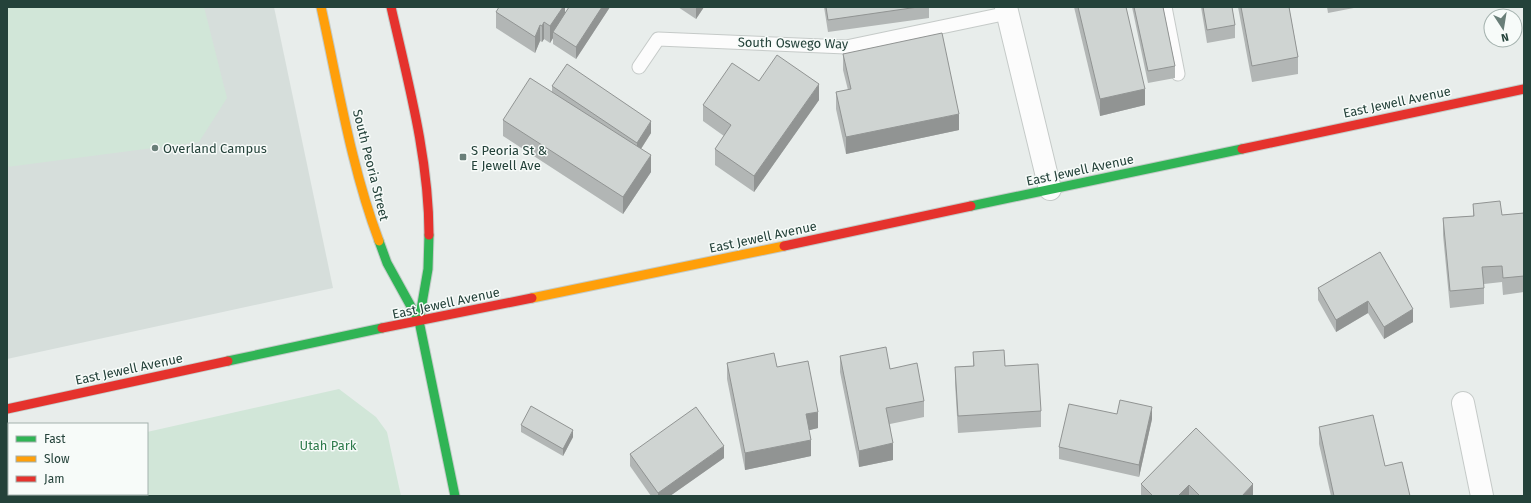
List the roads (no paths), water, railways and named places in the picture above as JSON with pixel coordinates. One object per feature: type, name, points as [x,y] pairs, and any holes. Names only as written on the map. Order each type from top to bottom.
[{"type":"street","name":"South Peoria Street","points":[[321,7],[355,162],[372,223],[387,263],[419,321],[455,496]]},
{"type":"street","name":"South Peoria Street","points":[[391,7],[418,137],[427,194],[430,254],[419,321]]},
{"type":"street","name":"South Oswego Way","points":[[1007,10],[1050,189]]},
{"type":"street","name":"East Jewell Avenue","points":[[7,409],[1524,89]]},
{"type":"street","points":[[1463,404],[1482,496]]},
{"type":"lane","points":[[1166,7],[1178,74]]},
{"type":"lane","name":"South Oswego Way","points":[[639,67],[658,39],[846,47],[1007,10]]},
{"type":"place","name":"Overland Campus","points":[[155,148]]},
{"type":"place","name":"S Peoria St & E Jewell Ave","points":[[463,157]]},
{"type":"park label","name":"Utah Park","points":[[328,445]]}]
